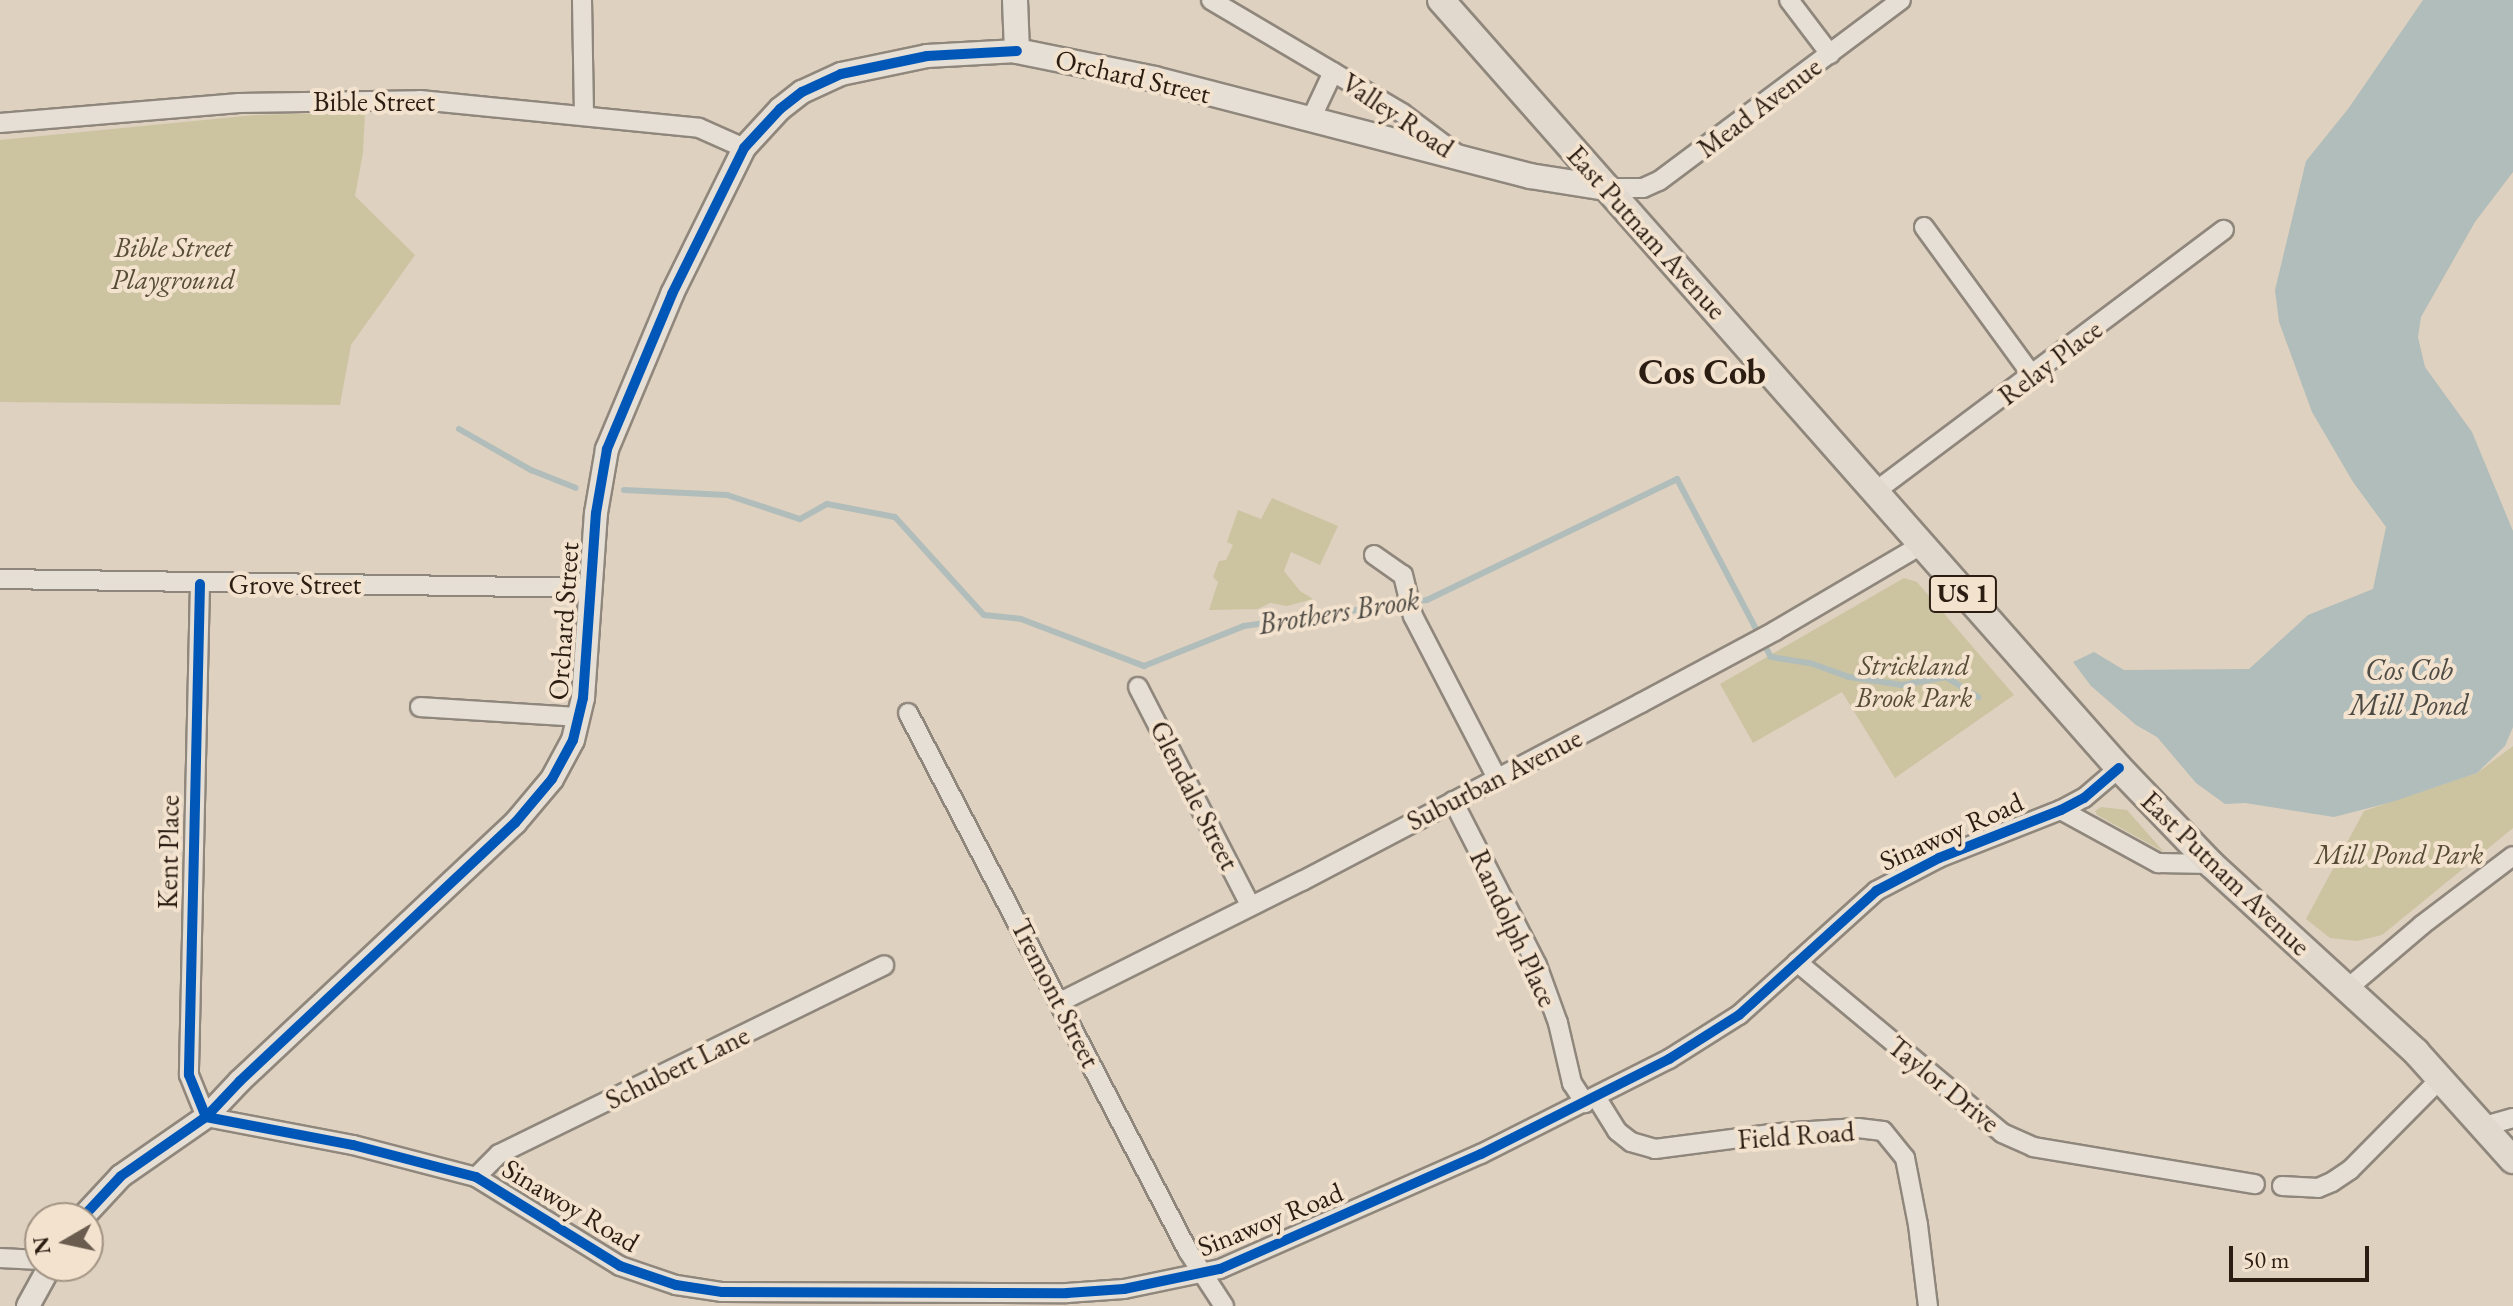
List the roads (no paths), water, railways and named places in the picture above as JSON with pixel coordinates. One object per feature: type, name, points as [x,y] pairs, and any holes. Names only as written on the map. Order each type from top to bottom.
[{"type":"main road","points":[[1015,0],[1017,51]]},
{"type":"main road","name":"East Putnam Avenue","points":[[1441,0],[2119,768],[2211,864],[2348,988],[2441,1078],[2513,1160]]},
{"type":"main road","name":"Orchard Street","points":[[1017,51],[1155,79],[1530,176],[1607,188]]},
{"type":"street","points":[[582,0],[584,116]]},
{"type":"street","name":"Valley Road","points":[[1211,0],[1402,113],[1464,159]]},
{"type":"street","points":[[1789,0],[1830,54]]},
{"type":"street","name":"Mead Avenue","points":[[1607,188],[1643,188],[1659,181],[1901,0]]},
{"type":"street","name":"Orchard Street","points":[[97,1202],[121,1176],[206,1117],[529,808],[562,763],[580,717],[598,491],[610,442],[698,237],[744,148],[780,109],[821,82],[841,74],[911,58],[1017,51]]},
{"type":"street","name":"Valley Road","points":[[1311,119],[1333,72]]},
{"type":"street","name":"Bible Street","points":[[0,123],[226,104],[363,99],[460,102],[699,128],[744,148]]},
{"type":"street","points":[[1924,227],[2032,375]]},
{"type":"street","name":"Relay Place","points":[[1876,491],[2224,230]]},
{"type":"street","name":"Suburban Avenue","points":[[1060,1002],[1453,801],[1775,631],[1921,545]]},
{"type":"street","points":[[1374,555],[1403,575],[1413,616],[1497,778]]},
{"type":"street","name":"Grove Street","points":[[0,579],[591,588]]},
{"type":"street","name":"Kent Place","points":[[200,584],[189,1075],[206,1117]]},
{"type":"street","name":"Glendale Street","points":[[1138,687],[1250,905]]},
{"type":"street","points":[[420,707],[580,717]]},
{"type":"street","name":"Tremont Street","points":[[908,713],[1203,1273],[1224,1306]]},
{"type":"street","name":"Sinawoy Road","points":[[206,1117],[353,1145],[476,1177],[601,1256],[640,1274],[707,1290],[802,1300],[1097,1292],[1203,1273],[1272,1248],[1590,1100],[1723,1027],[1849,912],[1894,879],[2061,810],[2084,798],[2119,768]]},
{"type":"street","name":"Randolph Place","points":[[1453,801],[1537,965],[1558,1023],[1572,1083],[1590,1100]]},
{"type":"street","name":"Sinawoy Road","points":[[2061,810],[2158,863],[2211,864]]},
{"type":"street","points":[[2348,988],[2422,925],[2513,856]]},
{"type":"street","name":"Taylor Drive","points":[[1797,962],[2002,1133],[2033,1147],[2255,1184]]},
{"type":"street","name":"Schubert Lane","points":[[476,1177],[499,1154],[884,965]]},
{"type":"street","points":[[2282,1186],[2318,1188],[2341,1176],[2441,1078]]},
{"type":"street","name":"Field Road","points":[[1590,1100],[1631,1142],[1655,1149],[1779,1133],[1858,1128],[1883,1131],[1905,1158],[1918,1225],[1928,1306]]},
{"type":"street","points":[[2485,1126],[2513,1118]]},
{"type":"street","points":[[0,1258],[24,1259]]},
{"type":"street","points":[[28,1306],[41,1282]]},
{"type":"water","name":"Cos Cob Mill Pond","points":[[2423,0],[2513,0],[2513,172],[2475,222],[2421,317],[2418,337],[2425,367],[2472,432],[2513,531],[2513,727],[2505,746],[2477,773],[2392,802],[2334,817],[2245,803],[2225,804],[2196,783],[2157,737],[2136,725],[2091,686],[2073,662],[2094,652],[2124,670],[2249,669],[2308,615],[2373,589],[2386,527],[2353,482],[2312,412],[2279,322],[2275,290],[2306,161],[2348,109]]},
{"type":"waterway","name":"Brothers Brook","points":[[459,429],[531,470],[576,488]]},
{"type":"waterway","name":"Brothers Brook","points":[[624,490],[727,495],[800,519],[827,504],[895,517],[984,615],[1021,619],[1144,666],[1244,626],[1427,600],[1677,479],[1771,657],[1810,663],[1849,677],[1902,685],[1946,677],[1978,697]]},
{"type":"district","name":"Cos Cob","points":[[1702,372]]},
{"type":"park label","name":"Bible Street Playground","points":[[173,263]]},
{"type":"park label","name":"Strickland Brook Park","points":[[1914,681]]},
{"type":"park label","name":"Mill Pond Park","points":[[2399,854]]}]
